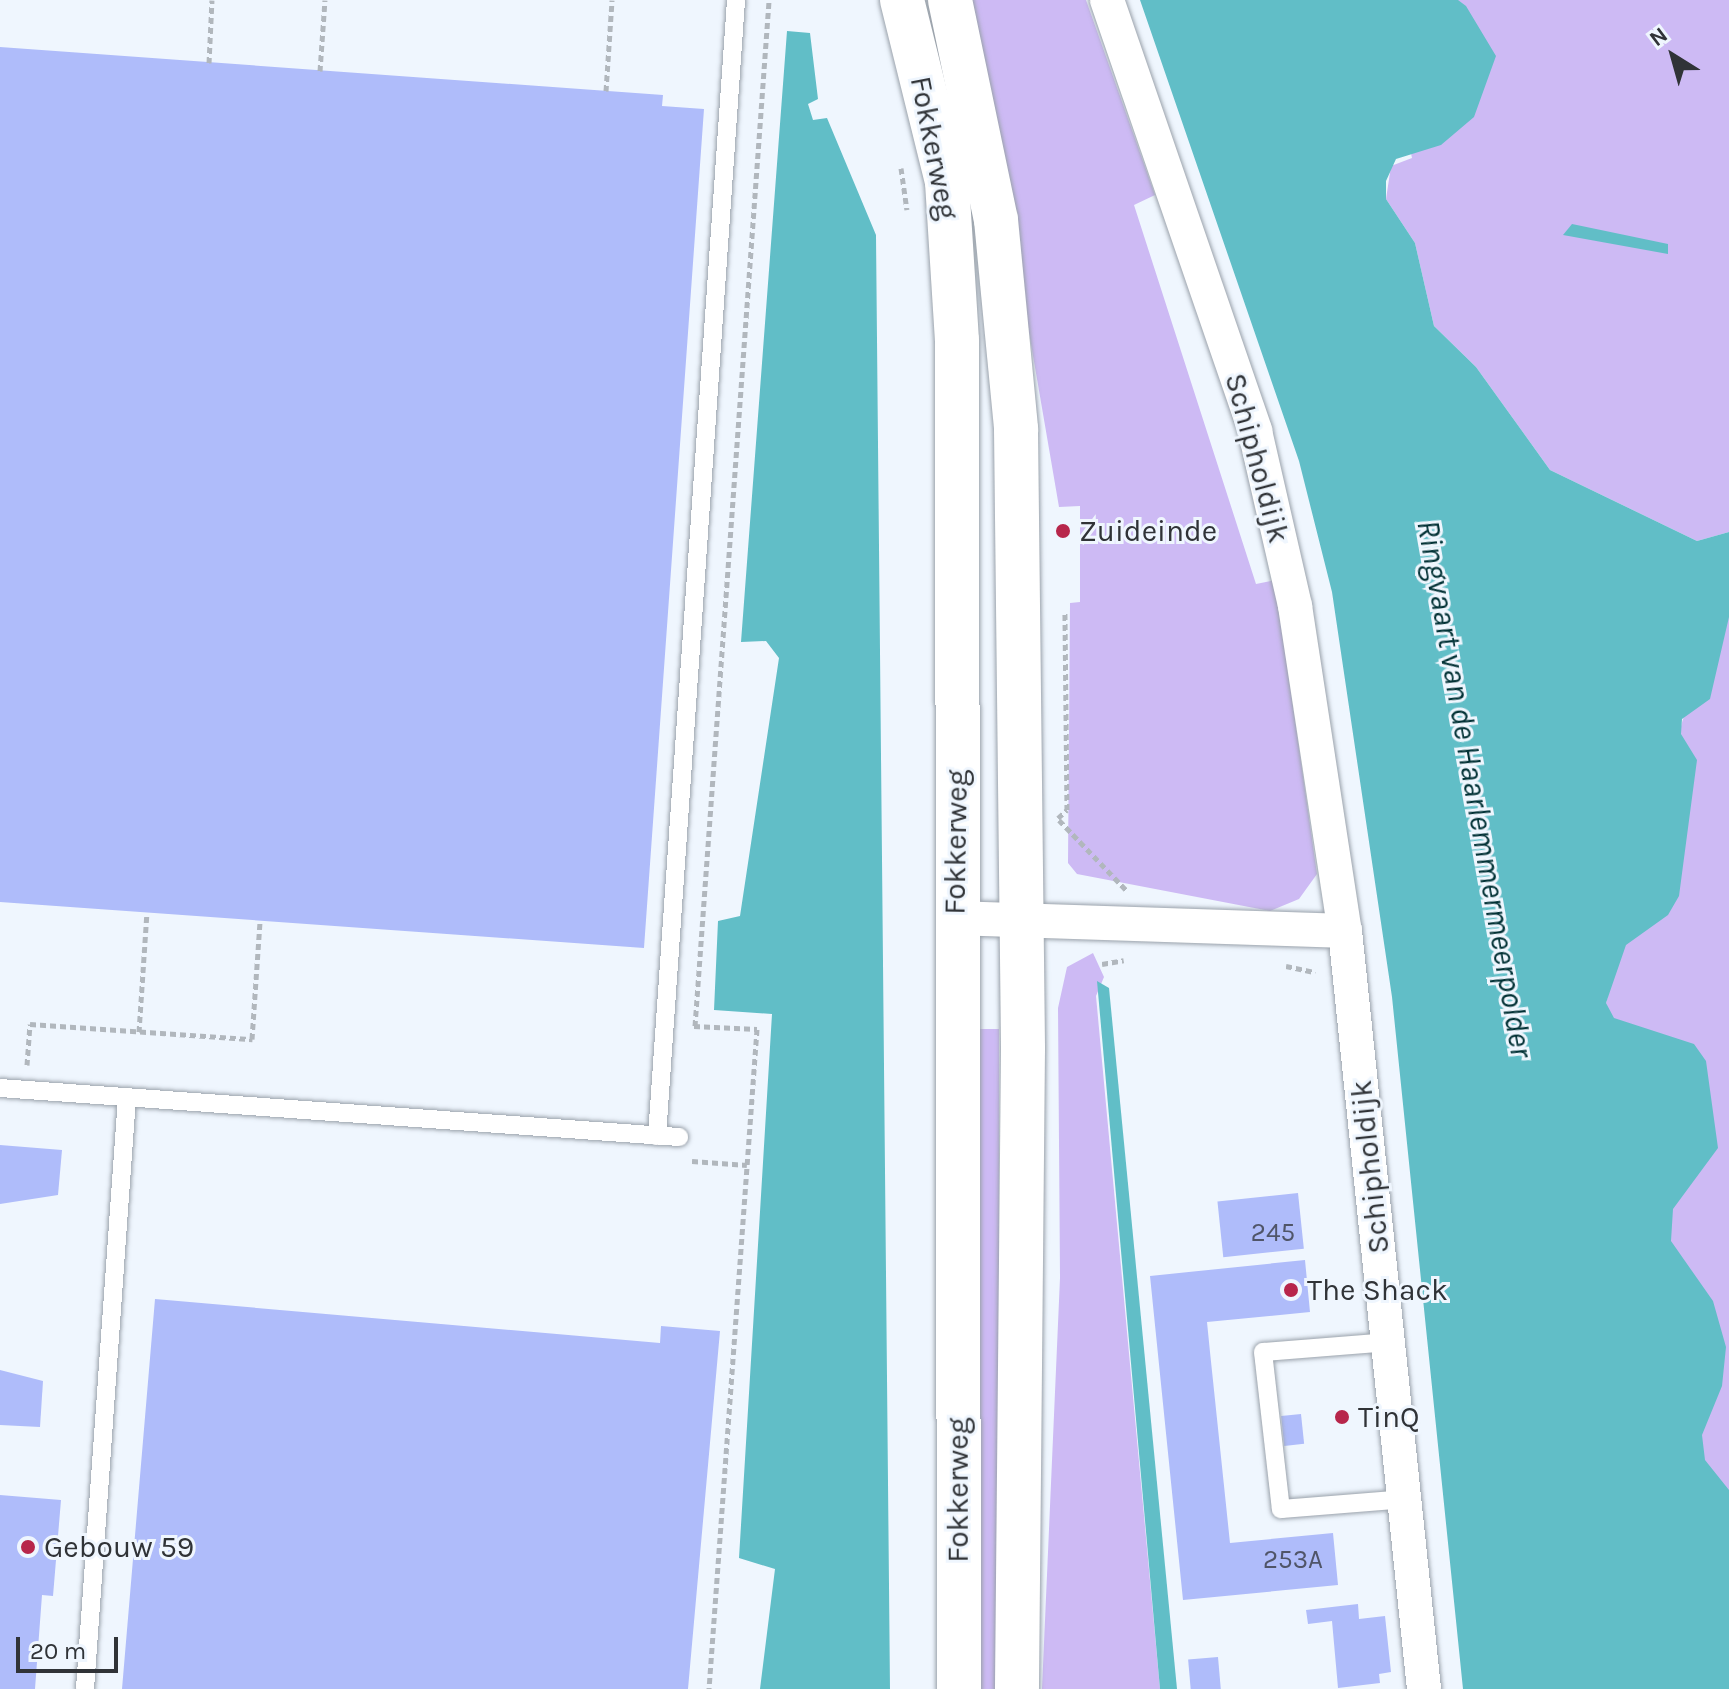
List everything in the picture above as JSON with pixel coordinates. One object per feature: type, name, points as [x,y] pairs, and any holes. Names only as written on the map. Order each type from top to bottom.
[{"type":"main road","name":"Fokkerweg","points":[[902,0],[947,182],[956,324],[959,1689]]},
{"type":"main road","name":"Fokkerweg","points":[[950,0],[996,220],[1016,429],[1020,918],[1017,1689]]},
{"type":"street","name":"Schipholdijk","points":[[1107,0],[1255,431],[1295,606],[1345,931],[1424,1689]]},
{"type":"street","points":[[955,918],[1345,931]]},
{"type":"lane","points":[[657,1136],[736,0]]},
{"type":"lane","points":[[0,1088],[679,1137]]},
{"type":"lane","points":[[85,1689],[127,1097]]},
{"type":"lane","points":[[1390,1342],[1263,1352],[1281,1509],[1404,1499]]},
{"type":"path","points":[[209,63],[212,0]]},
{"type":"path","points":[[320,71],[325,0]]},
{"type":"path","points":[[606,91],[612,0]]},
{"type":"path","points":[[695,1026],[769,0]]},
{"type":"path","points":[[139,1032],[147,913]]},
{"type":"path","points":[[24,1089],[30,1024],[252,1039],[260,921]]},
{"type":"path","points":[[1102,964],[1141,960]]},
{"type":"path","points":[[1278,965],[1313,970],[1352,998]]},
{"type":"path","points":[[665,1024],[757,1029],[709,1689]]},
{"type":"path","points":[[678,1160],[747,1165]]},
{"type":"shaded area","points":[[972,0],[1086,0],[1155,195],[1134,205],[1256,584],[1275,580],[1317,874],[1299,899],[1270,911],[1077,874],[1068,863],[1070,603],[1080,602],[1080,506],[1059,507]]},
{"type":"shaded area","points":[[1378,0],[1729,0],[1729,532],[1697,541],[1550,470],[1476,367],[1434,326],[1415,243],[1386,199],[1391,166],[1412,158]]},
{"type":"shaded area","points":[[1729,614],[1729,1689],[1606,1003],[1683,719]]},
{"type":"shaded area","points":[[1093,953],[1104,977],[1096,996],[1160,1689],[1042,1689],[1060,1278],[1058,1008],[1067,967]]},
{"type":"shaded area","points":[[978,1029],[999,1029],[999,1689],[978,1689]]},
{"type":"water","name":"Ringvaart van de Haarlemmermeerpolder","points":[[1140,0],[1458,0],[1466,6],[1496,56],[1474,117],[1441,145],[1396,159],[1386,181],[1386,199],[1415,243],[1434,326],[1476,367],[1550,470],[1697,541],[1729,532],[1729,617],[1710,699],[1682,719],[1681,734],[1697,760],[1679,896],[1668,915],[1626,945],[1606,1003],[1614,1018],[1694,1044],[1706,1061],[1718,1148],[1673,1209],[1671,1241],[1713,1301],[1726,1347],[1722,1386],[1702,1435],[1705,1460],[1729,1490],[1729,1689],[1463,1689],[1392,997],[1332,592],[1299,461]]},
{"type":"water","points":[[787,31],[810,33],[818,99],[808,104],[813,120],[827,118],[876,235],[890,1689],[760,1689],[775,1569],[739,1558],[772,1014],[714,1010],[718,921],[740,916],[779,658],[766,641],[741,642]]},
{"type":"water","points":[[1572,224],[1668,244],[1668,254],[1563,235]]},
{"type":"water","points":[[1097,981],[1109,988],[1177,1689],[1160,1689]]},
{"type":"building","points":[[0,47],[663,95],[662,106],[704,109],[644,948],[0,902]]},
{"type":"building","points":[[0,1145],[62,1150],[58,1195],[0,1204]]},
{"type":"building","points":[[1298,1193],[1304,1249],[1223,1257],[1217,1201]]},
{"type":"building","points":[[1305,1260],[1310,1312],[1207,1322],[1210,1352],[1230,1543],[1333,1533],[1338,1585],[1183,1600],[1150,1276]]},
{"type":"building","points":[[155,1299],[660,1343],[661,1326],[720,1331],[688,1689],[122,1689]]},
{"type":"building","points":[[0,1370],[43,1381],[40,1427],[0,1425]]},
{"type":"building","points":[[1301,1414],[1304,1444],[1284,1446],[1281,1416]]},
{"type":"building","name":"Gebouw 59","points":[[0,1495],[61,1500],[53,1596],[42,1595],[35,1689],[0,1689]]},
{"type":"building","points":[[1358,1604],[1359,1619],[1385,1616],[1391,1672],[1379,1674],[1380,1683],[1338,1688],[1332,1621],[1308,1624],[1306,1610]]},
{"type":"building","points":[[1218,1657],[1221,1689],[1191,1689],[1188,1660]]},
{"type":"place","name":"Zuideinde","points":[[1063,531]]},
{"type":"place","name":"The Shack","points":[[1291,1290]]},
{"type":"place","name":"TinQ","points":[[1342,1417]]},
{"type":"place","name":"Gebouw 59","points":[[28,1547]]}]
